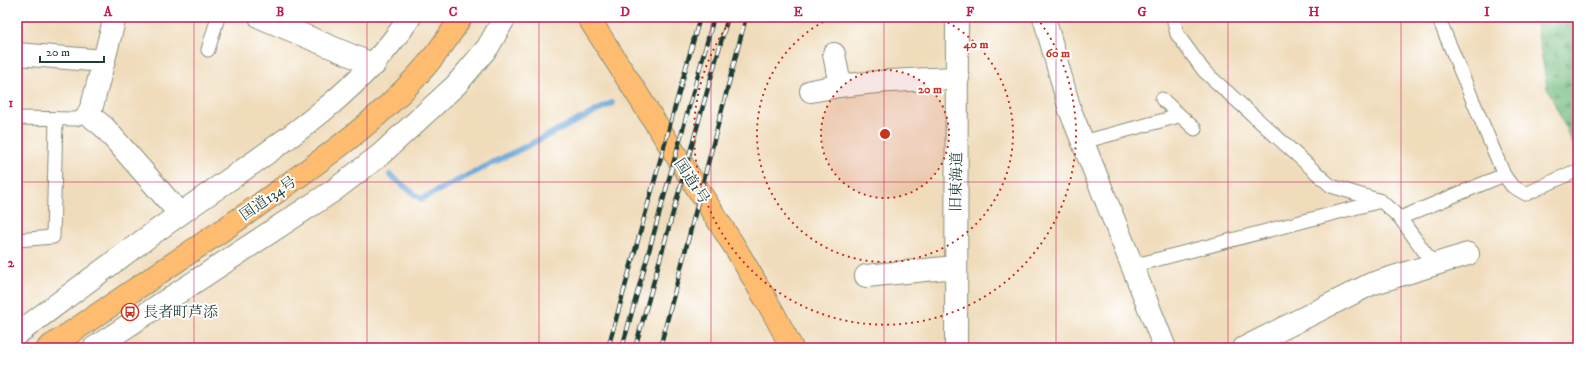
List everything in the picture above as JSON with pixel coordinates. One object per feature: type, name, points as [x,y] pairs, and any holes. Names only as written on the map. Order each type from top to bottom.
[{"type":"highway","name":"国道134号","points":[[48,348],[215,235],[344,144],[375,117],[428,63],[461,17]]},
{"type":"highway","name":"国道1号","points":[[588,17],[736,249],[792,348]]},
{"type":"street","points":[[115,17],[92,106],[88,114],[104,127],[180,214]]},
{"type":"street","points":[[262,17],[374,65]]},
{"type":"street","points":[[17,334],[180,214],[274,149],[346,91],[374,65],[393,43],[410,17]]},
{"type":"street","points":[[94,348],[333,191],[380,155],[456,85],[488,47],[505,17]]},
{"type":"street","name":"旧東海道","points":[[956,348],[955,267],[958,78],[957,17]]},
{"type":"street","points":[[1044,17],[1070,110],[1165,348]]},
{"type":"street","points":[[17,54],[104,61]]},
{"type":"street","points":[[834,54],[840,85]]},
{"type":"street","points":[[811,91],[840,85],[879,81],[958,78]]},
{"type":"street","points":[[1244,348],[1371,284],[1468,254]]},
{"type":"street","points":[[866,276],[955,267]]},
{"type":"lane","points":[[208,50],[218,17]]},
{"type":"lane","points":[[1173,17],[1177,34],[1204,71],[1331,186],[1381,201],[1400,218],[1434,264]]},
{"type":"lane","points":[[1438,17],[1504,176],[1512,186],[1526,194],[1571,173]]},
{"type":"lane","points":[[1162,99],[1195,130]]},
{"type":"lane","points":[[17,118],[76,119],[88,114]]},
{"type":"lane","points":[[1083,142],[1179,116]]},
{"type":"lane","points":[[17,240],[53,237],[56,119]]},
{"type":"lane","points":[[1400,218],[1504,176]]},
{"type":"lane","points":[[1132,266],[1381,201]]},
{"type":"green space","points":[[1535,17],[1578,17],[1578,156],[1547,87]]},
{"type":"waterway","points":[[390,175],[421,199],[612,103]]},
{"type":"railway","points":[[608,348],[700,17]]},
{"type":"railway","points":[[622,348],[714,17]]},
{"type":"railway","points":[[635,348],[728,17]]},
{"type":"railway","points":[[660,348],[746,17]]},
{"type":"place","name":"長者町芦添","points":[[130,312]]}]
